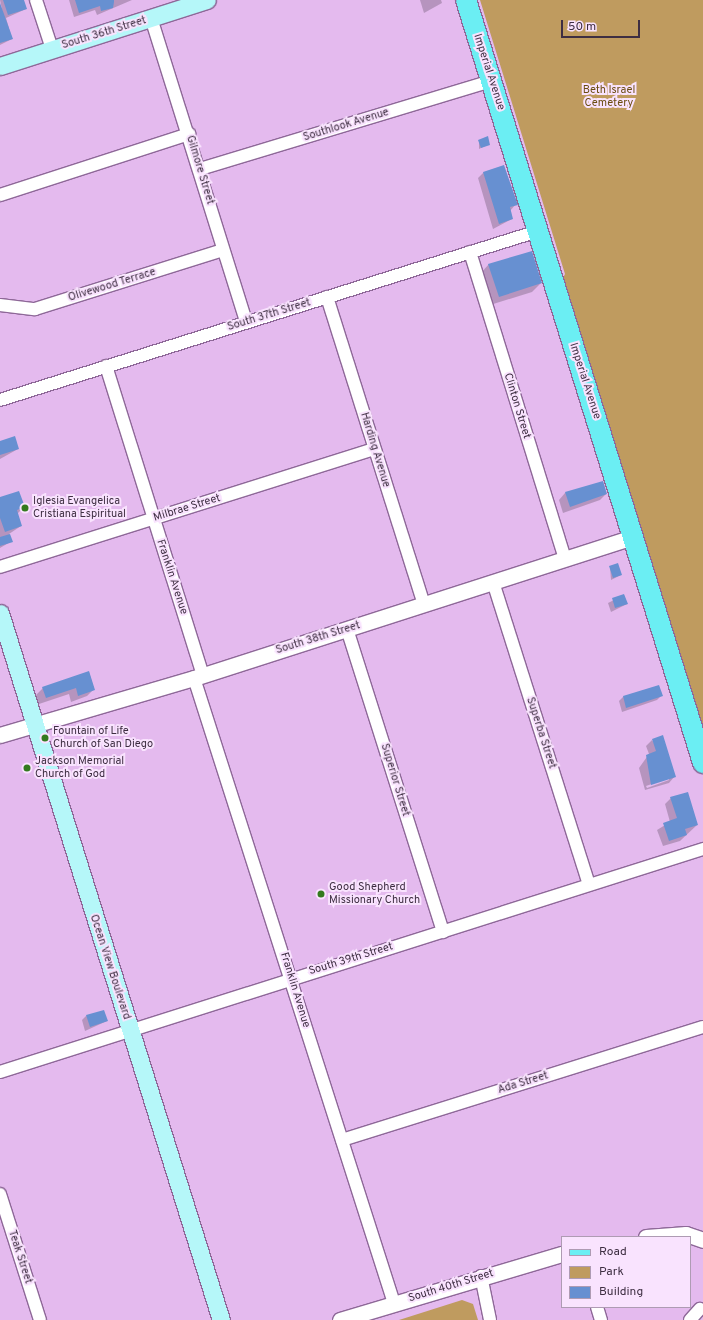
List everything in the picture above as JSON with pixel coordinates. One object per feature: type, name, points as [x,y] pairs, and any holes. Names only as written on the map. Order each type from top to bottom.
[{"type":"main road","name":"South 36th Street","points":[[0,66],[207,0]]},
{"type":"main road","name":"Imperial Avenue","points":[[466,0],[703,763]]},
{"type":"main road","name":"Ocean View Boulevard","points":[[0,613],[221,1320]]},
{"type":"street","points":[[36,0],[52,49]]},
{"type":"street","name":"Gilmore Street","points":[[151,18],[189,134],[246,322]]},
{"type":"street","name":"Southlook Avenue","points":[[200,170],[492,81]]},
{"type":"street","points":[[0,195],[189,134]]},
{"type":"street","name":"South 37th Street","points":[[0,400],[538,231]]},
{"type":"street","name":"Olivewood Terrace","points":[[0,305],[35,309],[223,250]]},
{"type":"street","name":"Clinton Street","points":[[470,252],[565,559]]},
{"type":"street","name":"Harding Avenue","points":[[327,297],[423,602]]},
{"type":"street","name":"Franklin Avenue","points":[[106,366],[153,518],[198,676],[394,1303]]},
{"type":"street","name":"Milbrae Street","points":[[0,567],[374,449]]},
{"type":"street","name":"South 38th Street","points":[[0,735],[198,676],[348,629],[423,602],[493,582],[634,537]]},
{"type":"street","name":"Superba Street","points":[[493,582],[589,884]]},
{"type":"street","name":"Superior Street","points":[[348,629],[443,932]]},
{"type":"street","name":"South 39th Street","points":[[0,1072],[130,1028],[291,977],[443,932],[589,884],[703,849]]},
{"type":"street","name":"Ada Street","points":[[342,1140],[703,1027]]},
{"type":"street","name":"Teak Street","points":[[0,1194],[40,1320]]},
{"type":"street","points":[[659,1236],[686,1234],[703,1240]]},
{"type":"street","name":"South 40th Street","points":[[340,1320],[481,1276],[561,1254]]},
{"type":"street","points":[[481,1276],[490,1320]]},
{"type":"street","points":[[597,1308],[601,1320]]},
{"type":"street","points":[[690,1320],[700,1309]]},
{"type":"green space","name":"Beth Israel Cemetery","points":[[480,0],[703,0],[703,732],[563,278],[565,274]]},
{"type":"green space","points":[[462,1300],[473,1304],[478,1320],[399,1320]]},
{"type":"building","points":[[3,0],[24,0],[27,9],[8,15]]},
{"type":"building","points":[[75,0],[114,0],[114,2],[113,8],[101,11],[100,6],[79,13]]},
{"type":"building","points":[[0,3],[13,39],[0,43]]},
{"type":"building","points":[[488,136],[490,145],[481,148],[478,140]]},
{"type":"building","points":[[504,165],[518,205],[510,207],[513,219],[499,224],[483,172]]},
{"type":"building","points":[[532,251],[542,283],[499,297],[488,264]]},
{"type":"building","points":[[15,436],[19,449],[0,455],[0,441]]},
{"type":"building","points":[[603,481],[607,494],[570,507],[565,492]]},
{"type":"building","points":[[19,491],[25,507],[17,510],[22,526],[5,532],[0,518],[0,497]]},
{"type":"building","points":[[10,534],[13,542],[0,546],[0,537]]},
{"type":"building","points":[[618,563],[622,575],[613,578],[609,566]]},
{"type":"building","points":[[624,594],[628,604],[615,608],[612,598]]},
{"type":"building","points":[[89,671],[95,690],[78,696],[76,688],[46,698],[42,687]]},
{"type":"building","points":[[659,685],[663,696],[626,708],[623,696]]},
{"type":"building","points":[[663,735],[676,777],[651,785],[646,755],[656,751],[652,739]]},
{"type":"building","points":[[688,792],[698,825],[685,829],[687,835],[669,841],[663,823],[677,818],[670,797]]},
{"type":"building","points":[[104,1010],[108,1021],[90,1027],[86,1015]]},
{"type":"place","name":"Iglesia Evangelica Cristiana Espiritual","points":[[25,508]]},
{"type":"place","name":"Fountain of Life Church of San Diego","points":[[45,738]]},
{"type":"place","name":"Jackson Memorial Church of God","points":[[27,768]]},
{"type":"place","name":"Good Shepherd Missionary Church","points":[[321,894]]}]
